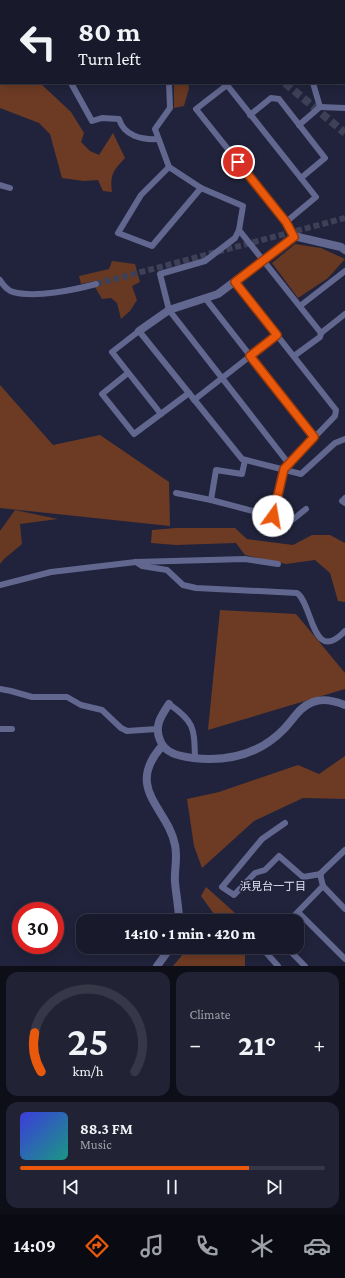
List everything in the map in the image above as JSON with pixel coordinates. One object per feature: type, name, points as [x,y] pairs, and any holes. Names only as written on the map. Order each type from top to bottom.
[{"type":"street","points":[[72,84],[92,121],[102,118],[119,119],[121,127],[132,135],[144,140],[158,139]]},
{"type":"street","points":[[169,84],[170,108],[155,129],[169,167],[201,188],[243,206],[239,230],[235,238],[205,261],[160,274],[169,310],[289,464]]},
{"type":"street","points":[[313,84],[320,107]]},
{"type":"street","points":[[286,222],[316,197],[227,85],[196,109],[286,222],[294,237]]},
{"type":"street","points":[[250,115],[271,98],[278,99],[325,158],[301,178]]},
{"type":"street","points":[[299,125],[320,107],[345,108]]},
{"type":"street","points":[[169,167],[141,195],[118,233],[152,246],[201,188]]},
{"type":"street","points":[[0,185],[10,188]]},
{"type":"street","points":[[239,230],[321,333]]},
{"type":"street","points":[[161,414],[112,352],[169,310],[218,294],[294,237],[341,247],[345,250]]},
{"type":"street","points":[[300,306],[345,271]]},
{"type":"street","points":[[0,280],[4,286],[12,292],[26,294],[73,291],[96,284]]},
{"type":"street","points":[[235,282],[336,410],[335,416],[284,469],[273,516]]},
{"type":"street","points":[[205,298],[314,437]]},
{"type":"street","points":[[294,356],[320,337],[321,333],[345,314]]},
{"type":"street","points":[[139,331],[242,459],[301,474],[335,443],[345,439]]},
{"type":"street","points":[[194,400],[277,335]]},
{"type":"street","points":[[128,372],[102,394],[134,434],[189,393]]},
{"type":"street","points":[[211,500],[216,470],[242,474],[245,460]]},
{"type":"street","points":[[176,493],[211,500],[291,521],[306,509]]},
{"type":"street","points":[[345,498],[342,500],[345,503]]},
{"type":"street","points":[[0,585],[51,572],[136,562],[244,559],[278,564]]},
{"type":"street","points":[[136,562],[142,566],[167,570],[183,585],[196,588],[297,593],[302,596],[314,631],[320,638],[325,641],[334,640],[345,631]]},
{"type":"street","points":[[0,689],[11,690],[32,697],[67,697],[81,705],[102,710],[121,728],[127,731],[157,729]]},
{"type":"street","points":[[195,758],[192,726],[185,715],[169,704],[157,729],[162,746],[178,755],[195,758],[230,758],[254,751],[277,736],[298,712],[314,701],[336,701],[345,705]]},
{"type":"street","points":[[0,729],[12,729]]},
{"type":"street","points":[[162,746],[155,755],[150,766],[148,786],[150,796],[171,831],[175,844],[177,856],[174,880],[178,914]]},
{"type":"street","points":[[285,823],[262,839],[222,887],[234,895],[256,872],[265,870],[279,856],[303,877],[321,874],[345,850]]},
{"type":"street","points":[[321,874],[323,886],[345,908]]},
{"type":"street","points":[[323,886],[298,912],[345,959]]},
{"type":"street","points":[[157,966],[166,954]]},
{"type":"street","points":[[267,954],[278,966]]},
{"type":"street","points":[[293,954],[305,966]]},
{"type":"shaded area","points":[[0,84],[41,84],[71,112],[84,133],[81,142],[90,151],[99,155],[113,133],[125,158],[113,173],[112,192],[103,191],[98,180],[84,181],[62,178],[50,134],[39,123],[0,108]]},
{"type":"shaded area","points":[[174,84],[188,84],[189,88],[184,106],[174,108]]},
{"type":"shaded area","points":[[295,244],[321,248],[345,259],[328,278],[298,298],[272,263]]},
{"type":"shaded area","points":[[112,261],[135,264],[140,282],[132,286],[137,300],[130,311],[121,319],[117,303],[111,298],[102,299],[95,287],[94,281],[81,284],[79,276],[109,269]]},
{"type":"shaded area","points":[[0,385],[53,445],[100,435],[169,482],[170,526],[0,508]]},
{"type":"shaded area","points":[[15,510],[58,519],[20,524],[22,544],[0,564],[0,531]]},
{"type":"shaded area","points":[[176,528],[235,528],[247,539],[293,545],[312,535],[330,535],[345,543],[345,602],[338,601],[330,573],[315,560],[286,564],[245,555],[236,543],[176,545],[151,543],[152,530]]},
{"type":"shaded area","points":[[220,610],[296,614],[345,673],[345,689],[208,730]]},
{"type":"shaded area","points":[[345,756],[345,799],[303,798],[254,821],[202,868],[194,846],[187,799],[219,792],[298,765],[319,774]]},
{"type":"shaded area","points":[[206,887],[236,914],[214,914],[201,896]]},
{"type":"shaded area","points":[[183,954],[245,954],[245,966],[173,966]]},
{"type":"tunnel","points":[[286,84],[345,133]]},
{"type":"tunnel","points":[[96,284],[345,218]]},
{"type":"district","name":"浜見台一丁目","points":[[273,886]]},
{"type":"route","points":[[238,162],[286,222],[294,237],[235,282],[277,335],[250,356],[314,437],[284,469],[273,516]]}]
